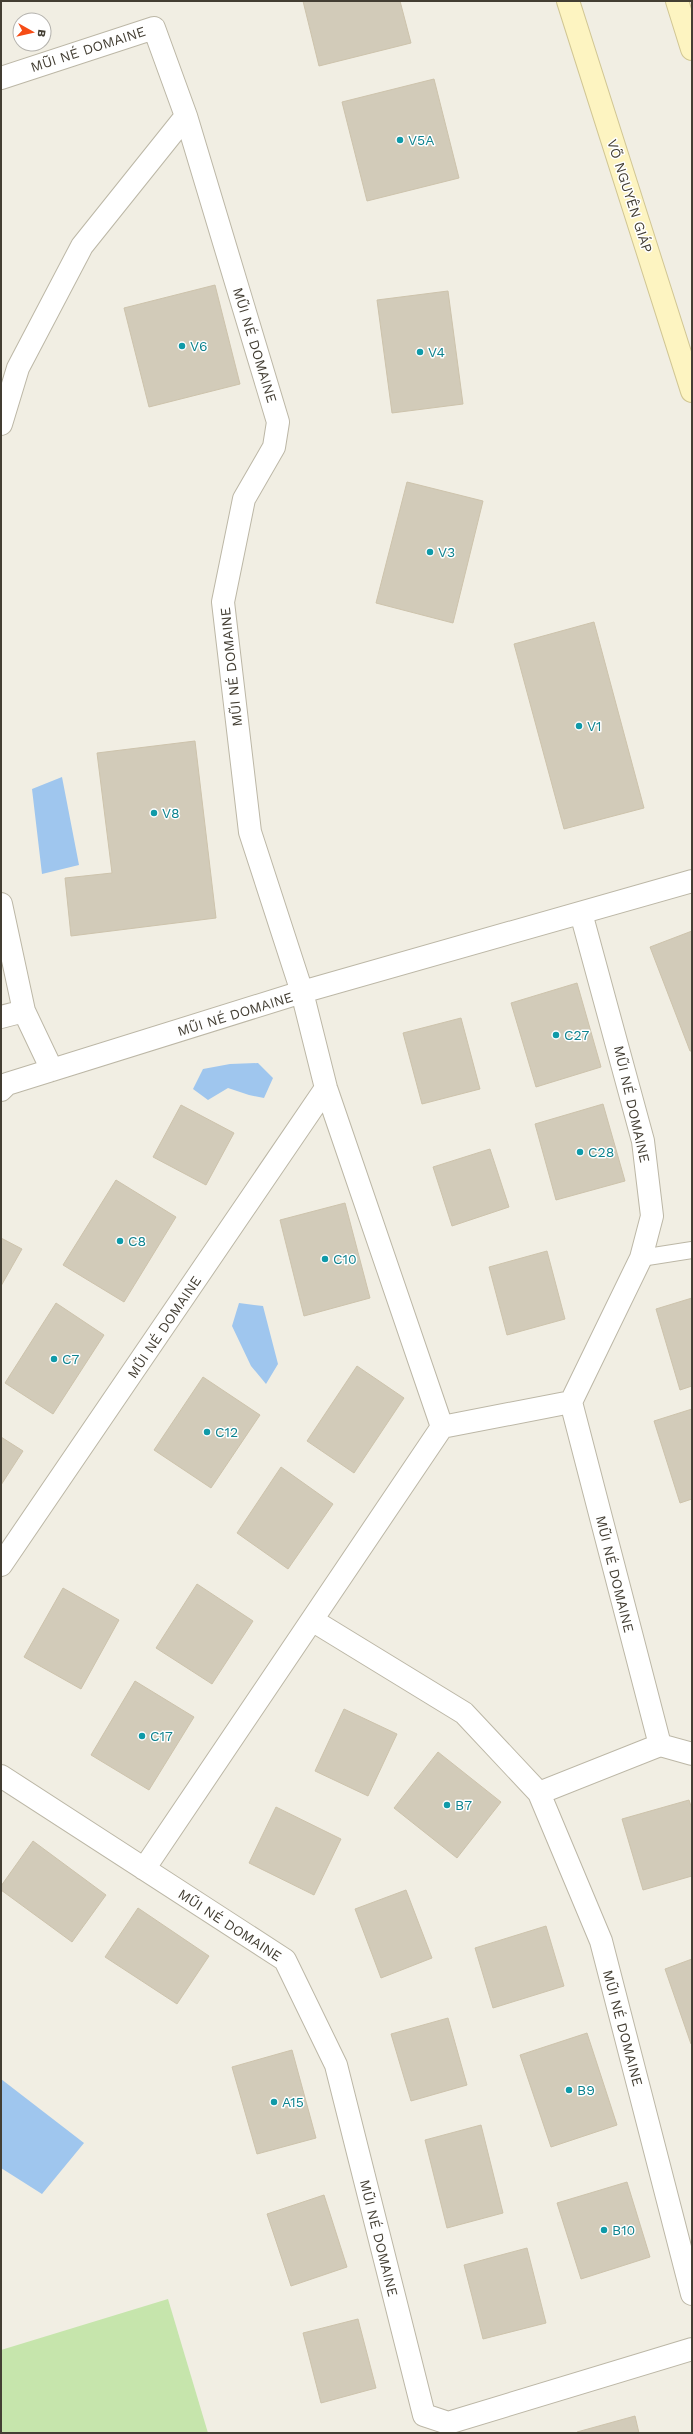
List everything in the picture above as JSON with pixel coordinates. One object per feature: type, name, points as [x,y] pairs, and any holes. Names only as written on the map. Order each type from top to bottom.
[{"type":"main road","name":"VÕ NGUYÊN GIÁP","points":[[568,1],[692,391]]},
{"type":"main road","points":[[677,1],[692,49]]},
{"type":"street","name":"MŨI NÉ DOMAINE","points":[[1,78],[154,28],[186,116],[278,422],[274,447],[244,499],[223,602],[250,832],[302,992],[326,1088],[442,1426]]},
{"type":"street","points":[[1,424],[18,368],[82,246],[186,116]]},
{"type":"street","name":"MŨI NÉ DOMAINE","points":[[1,1090],[8,1084],[302,992],[692,881]]},
{"type":"street","points":[[1,904],[24,1011],[52,1070]]},
{"type":"street","name":"MŨI NÉ DOMAINE","points":[[581,913],[643,1141],[652,1216],[641,1258],[571,1402],[660,1745]]},
{"type":"street","points":[[1,1017],[24,1011]]},
{"type":"street","name":"MŨI NÉ DOMAINE","points":[[1,1565],[326,1088]]},
{"type":"street","points":[[144,1869],[442,1426],[571,1402]]},
{"type":"street","name":"MŨI NÉ DOMAINE","points":[[312,1620],[464,1713],[539,1793],[601,1941],[692,2294]]},
{"type":"street","points":[[539,1793],[660,1745],[692,1754]]},
{"type":"street","name":"MŨI NÉ DOMAINE","points":[[1,1776],[285,1960],[336,2065],[424,2415],[448,2423],[692,2349]]},
{"type":"lane","points":[[641,1258],[692,1250]]},
{"type":"green space","points":[[168,2299],[208,2433],[1,2433],[1,2350]]},
{"type":"water","points":[[62,777],[79,865],[42,874],[32,789]]},
{"type":"water","points":[[258,1063],[273,1078],[264,1098],[228,1088],[208,1100],[193,1089],[203,1069],[230,1064]]},
{"type":"water","points":[[239,1303],[263,1306],[278,1364],[266,1384],[251,1366],[232,1326]]},
{"type":"water","points":[[1,2079],[84,2143],[42,2194],[1,2168]]},
{"type":"building","points":[[303,1],[400,1],[411,43],[319,66]]},
{"type":"building","name":"V5A","points":[[434,79],[459,178],[367,201],[342,102]]},
{"type":"building","name":"V6","points":[[215,285],[240,384],[149,407],[124,308]]},
{"type":"building","name":"V4","points":[[448,291],[463,404],[392,413],[377,300]]},
{"type":"building","name":"V3","points":[[407,482],[483,501],[453,623],[376,603]]},
{"type":"building","name":"V1","points":[[594,622],[644,808],[564,829],[514,644]]},
{"type":"building","name":"V8","points":[[195,741],[216,918],[71,936],[65,878],[112,873],[97,753]]},
{"type":"building","points":[[692,931],[692,1051],[690,1051],[650,947]]},
{"type":"building","name":"C27","points":[[577,983],[601,1067],[536,1087],[511,1003]]},
{"type":"building","points":[[461,1018],[480,1089],[422,1104],[403,1033]]},
{"type":"building","name":"C28","points":[[603,1104],[625,1181],[556,1200],[535,1124]]},
{"type":"building","points":[[181,1105],[234,1133],[206,1185],[153,1157]]},
{"type":"building","points":[[490,1149],[509,1207],[452,1226],[433,1167]]},
{"type":"building","name":"C8","points":[[116,1180],[176,1217],[124,1302],[63,1265]]},
{"type":"building","name":"C10","points":[[345,1203],[370,1298],[304,1316],[280,1220]]},
{"type":"building","points":[[1,1238],[22,1249],[1,1286]]},
{"type":"building","points":[[547,1251],[565,1319],[507,1335],[489,1267]]},
{"type":"building","points":[[692,1298],[692,1386],[680,1390],[656,1309]]},
{"type":"building","name":"C7","points":[[56,1303],[104,1335],[53,1414],[5,1383]]},
{"type":"building","points":[[357,1366],[404,1398],[354,1473],[307,1441]]},
{"type":"building","name":"C12","points":[[203,1377],[260,1415],[211,1488],[154,1450]]},
{"type":"building","points":[[692,1409],[692,1499],[680,1503],[654,1421]]},
{"type":"building","points":[[1,1437],[23,1451],[1,1485]]},
{"type":"building","points":[[281,1467],[333,1504],[288,1569],[237,1533]]},
{"type":"building","points":[[197,1584],[253,1621],[212,1684],[156,1648]]},
{"type":"building","points":[[63,1588],[119,1620],[81,1689],[24,1657]]},
{"type":"building","name":"C17","points":[[135,1681],[194,1717],[149,1790],[91,1755]]},
{"type":"building","points":[[344,1709],[397,1734],[368,1796],[315,1771]]},
{"type":"building","name":"B7","points":[[438,1752],[501,1802],[457,1858],[394,1808]]},
{"type":"building","points":[[689,1800],[692,1809],[692,1876],[643,1890],[622,1819]]},
{"type":"building","points":[[276,1807],[341,1839],[314,1895],[249,1863]]},
{"type":"building","points":[[33,1841],[106,1895],[72,1942],[1,1890],[1,1886]]},
{"type":"building","points":[[406,1890],[432,1958],[381,1978],[355,1909]]},
{"type":"building","points":[[138,1908],[209,1956],[177,2004],[105,1957]]},
{"type":"building","points":[[546,1926],[564,1986],[493,2008],[475,1948]]},
{"type":"building","points":[[692,1959],[692,2044],[691,2044],[665,1969]]},
{"type":"building","points":[[448,2018],[467,2085],[411,2101],[391,2034]]},
{"type":"building","name":"B9","points":[[587,2033],[617,2125],[551,2147],[520,2055]]},
{"type":"building","name":"A15","points":[[292,2050],[316,2138],[257,2154],[232,2067]]},
{"type":"building","points":[[481,2125],[503,2213],[447,2228],[425,2140]]},
{"type":"building","name":"B10","points":[[627,2182],[650,2257],[581,2279],[557,2203]]},
{"type":"building","points":[[324,2195],[347,2267],[291,2286],[267,2214]]},
{"type":"building","points":[[527,2248],[546,2323],[483,2339],[464,2265]]},
{"type":"building","points":[[358,2319],[376,2388],[321,2403],[303,2333]]},
{"type":"building","points":[[635,2416],[639,2433],[577,2433],[577,2432]]},
{"type":"place","name":"V5A","points":[[400,140]]},
{"type":"place","name":"V6","points":[[182,346]]},
{"type":"place","name":"V4","points":[[420,352]]},
{"type":"place","name":"V3","points":[[430,552]]},
{"type":"place","name":"V1","points":[[579,726]]},
{"type":"place","name":"V8","points":[[154,813]]},
{"type":"place","name":"C27","points":[[556,1035]]},
{"type":"place","name":"C28","points":[[580,1152]]},
{"type":"place","name":"C8","points":[[120,1241]]},
{"type":"place","name":"C10","points":[[325,1259]]},
{"type":"place","name":"C7","points":[[54,1359]]},
{"type":"place","name":"C12","points":[[207,1432]]},
{"type":"place","name":"C17","points":[[142,1736]]},
{"type":"place","name":"B7","points":[[447,1805]]},
{"type":"place","name":"B9","points":[[569,2090]]},
{"type":"place","name":"A15","points":[[274,2102]]},
{"type":"place","name":"B10","points":[[604,2230]]}]
